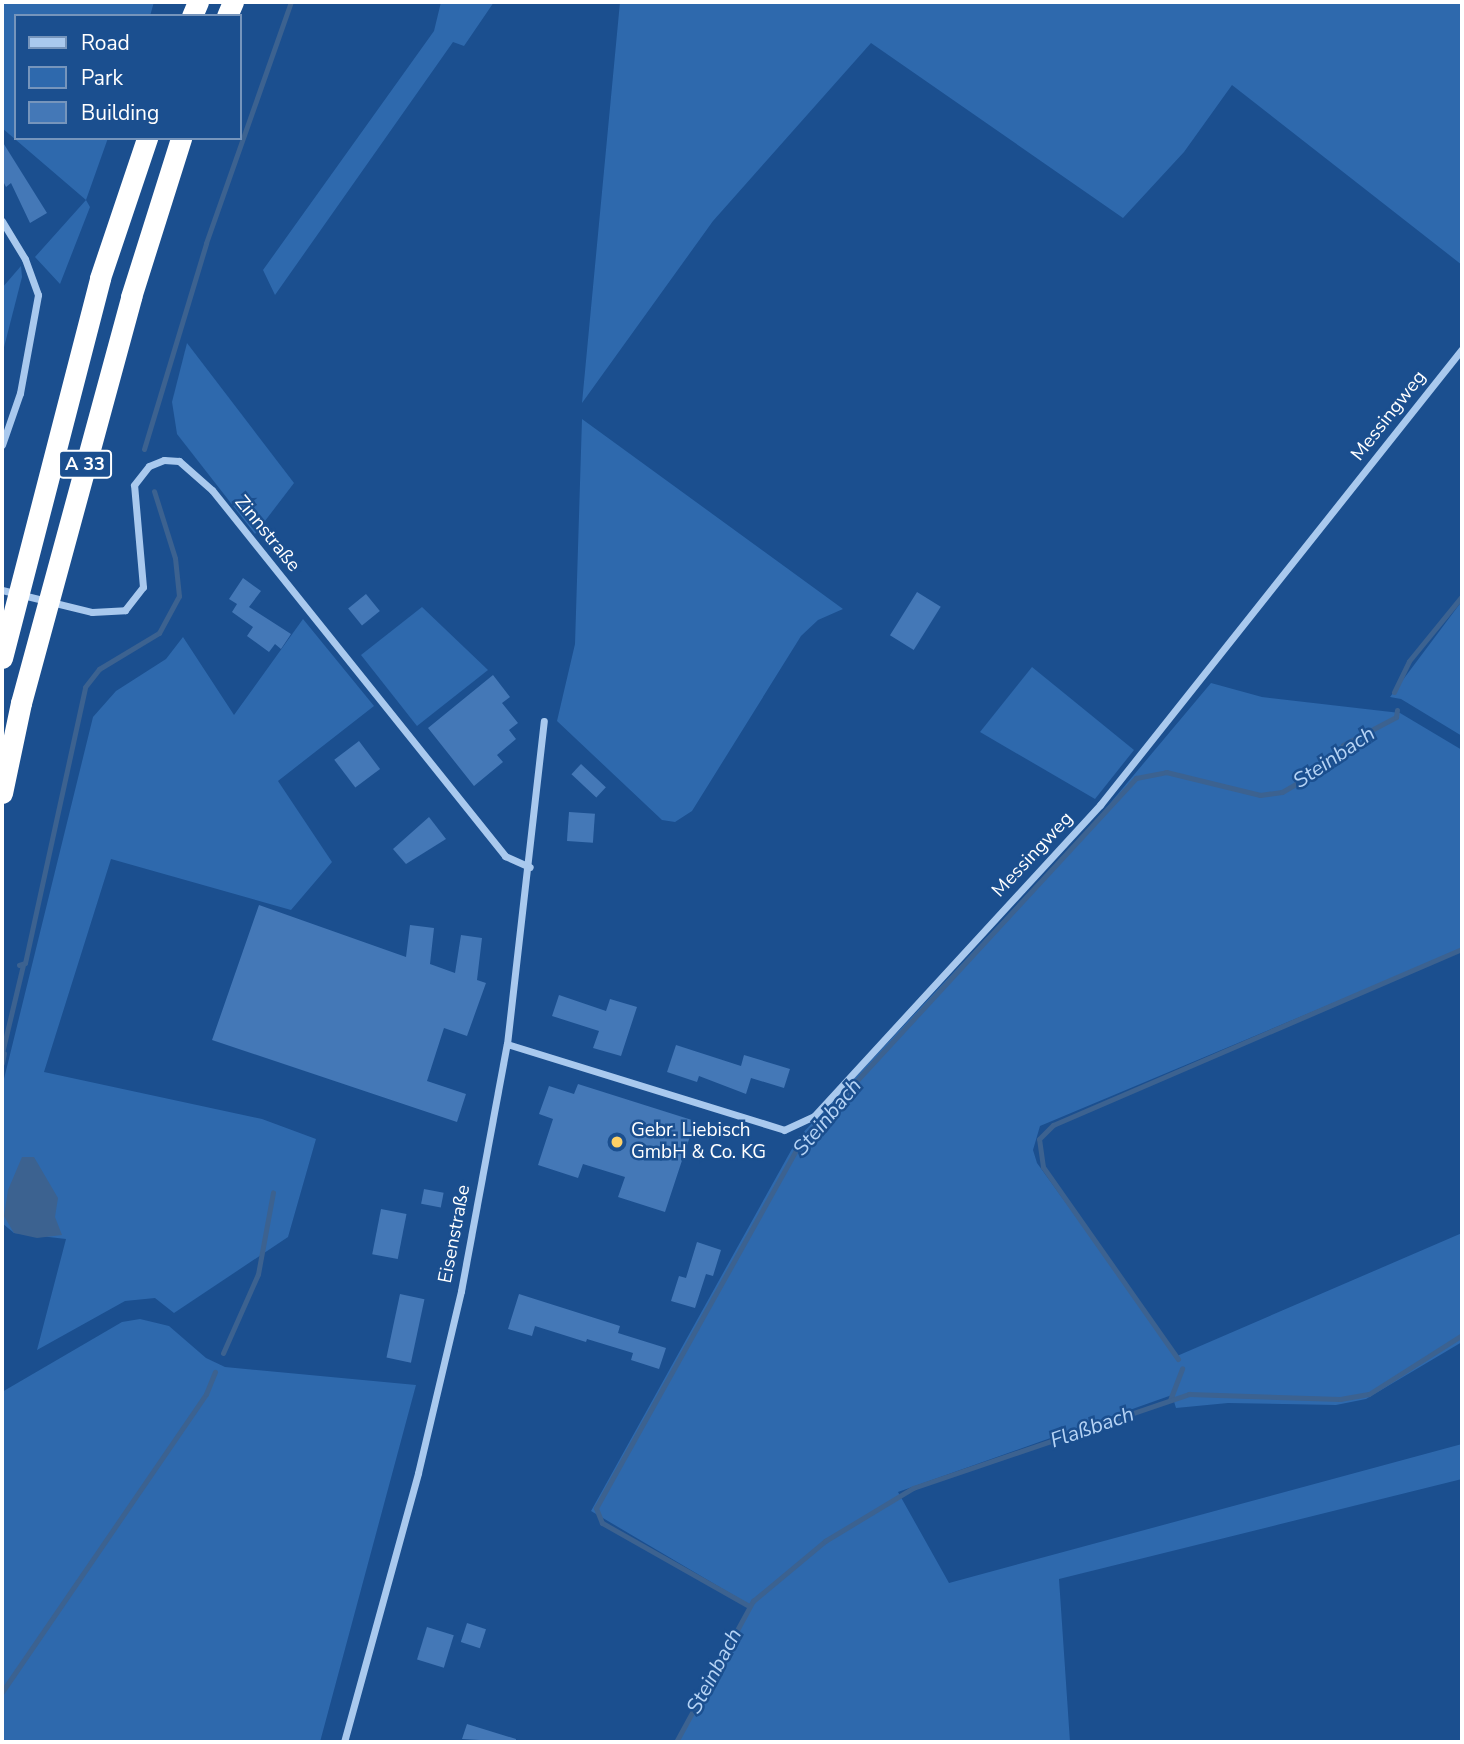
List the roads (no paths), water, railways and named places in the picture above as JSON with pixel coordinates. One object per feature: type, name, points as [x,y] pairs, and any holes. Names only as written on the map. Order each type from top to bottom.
[{"type":"highway","name":"A 33","points":[[2,658],[100,278],[147,140]]},
{"type":"highway","name":"A 33","points":[[2,793],[24,690],[131,297],[180,140]]},
{"type":"street","points":[[2,221],[25,259],[38,295],[20,393],[2,445]]},
{"type":"street","name":"Messingweg","points":[[507,1044],[784,1130],[814,1116],[1100,806],[1462,349]]},
{"type":"street","name":"Zinnstraße","points":[[2,590],[92,612],[118,613],[132,604],[143,587],[133,496],[139,474],[164,460],[191,468],[505,856],[530,867]]},
{"type":"street","name":"Eisenstraße","points":[[344,1742],[418,1473],[452,1328],[507,1044],[530,867],[544,721]]},
{"type":"waterway","points":[[144,449],[206,243],[291,2]]},
{"type":"waterway","points":[[19,965],[25,963],[85,687],[99,669],[159,633],[179,596],[175,558],[154,491]]},
{"type":"waterway","name":"Steinbach","points":[[1394,692],[1409,661],[1462,596]]},
{"type":"waterway","name":"Steinbach","points":[[749,1606],[602,1523],[596,1508],[801,1141],[1136,778],[1166,772],[1260,795],[1282,792],[1320,770],[1343,745],[1396,717],[1397,710]]},
{"type":"waterway","points":[[1178,1359],[1043,1167],[1039,1139],[1053,1125],[1462,949]]},
{"type":"waterway","points":[[2,1053],[23,965]]},
{"type":"waterway","points":[[2,1063],[4,1053]]},
{"type":"waterway","points":[[223,1353],[258,1274],[273,1192]]},
{"type":"waterway","name":"Flaßbach","points":[[676,1742],[753,1601],[825,1541],[913,1488],[1189,1394],[1340,1399],[1369,1394],[1462,1335]]},
{"type":"waterway","points":[[1170,1400],[1182,1368]]},
{"type":"waterway","points":[[2,1692],[206,1394],[215,1372]]},
{"type":"place","name":"Gebr. Liebisch GmbH & Co. KG","points":[[617,1142]]}]
